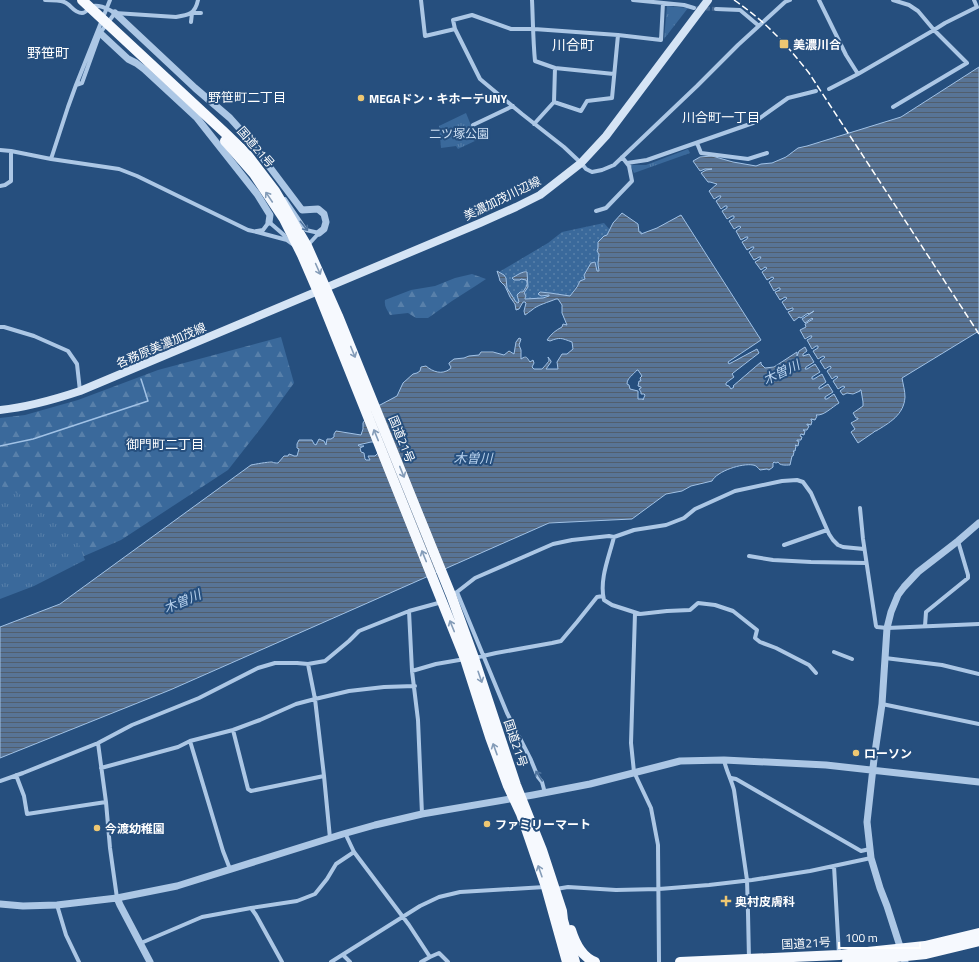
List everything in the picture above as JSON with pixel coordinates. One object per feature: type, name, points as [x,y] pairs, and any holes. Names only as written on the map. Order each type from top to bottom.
[{"type":"highway","name":"国道21号","points":[[77,0],[241,148],[275,190],[305,250],[449,592],[474,657],[490,737],[508,786],[517,798],[520,814],[550,888],[562,911],[563,920],[575,962]]},
{"type":"highway","name":"国道21号","points":[[82,0],[216,130],[254,174],[305,250]]},
{"type":"highway","name":"国道21号","points":[[449,592],[442,602],[474,657]]},
{"type":"highway","name":"国道21号","points":[[550,888],[567,962]]},
{"type":"highway","points":[[562,911],[568,918],[573,936],[580,950],[586,957],[595,962]]},
{"type":"highway","name":"国道21号","points":[[847,962],[903,955],[925,946],[979,933]]},
{"type":"highway","name":"国道21号","points":[[680,962],[839,955],[926,954],[979,941]]},
{"type":"main road","name":"美濃加茂川辺線","points":[[322,290],[480,223],[540,195],[581,162],[606,136],[708,0]]},
{"type":"main road","name":"各務原美濃加茂線","points":[[0,410],[40,404],[80,391],[322,290]]},
{"type":"street","points":[[45,0],[64,2],[74,11],[82,13],[93,5],[106,8],[115,13],[248,136],[302,210],[318,209],[324,214],[326,222],[324,230],[318,233],[305,250],[298,251],[293,244],[269,222]]},
{"type":"street","points":[[51,159],[76,84],[110,0]]},
{"type":"street","points":[[191,22],[192,13],[198,0]]},
{"type":"street","points":[[421,0],[425,36],[455,29]]},
{"type":"street","points":[[532,0],[535,61],[555,68],[614,74]]},
{"type":"street","points":[[633,0],[663,4],[684,2],[694,8]]},
{"type":"street","points":[[663,4],[661,40],[618,35],[534,29],[511,29],[472,15],[453,20],[455,29],[480,79],[564,147],[581,162],[586,170],[592,172],[614,165],[759,26],[785,2],[790,0]]},
{"type":"street","points":[[819,0],[846,55],[858,74]]},
{"type":"street","points":[[892,107],[967,63],[934,30],[918,11],[909,5],[893,0]]},
{"type":"street","points":[[829,89],[858,74],[945,23],[978,7],[974,0]]},
{"type":"street","points":[[716,9],[740,10],[759,26]]},
{"type":"street","points":[[115,13],[176,17],[192,13],[201,13]]},
{"type":"street","points":[[76,84],[82,83],[100,33],[115,13]]},
{"type":"street","points":[[100,33],[128,59],[145,68],[197,118],[257,194],[270,215],[269,222],[263,230],[257,232]]},
{"type":"street","points":[[554,102],[581,111],[587,101],[612,98],[618,35]]},
{"type":"street","points":[[151,62],[158,54]]},
{"type":"street","points":[[534,124],[554,102],[555,68]]},
{"type":"street","points":[[627,164],[647,160],[753,123],[788,98],[816,91]]},
{"type":"street","points":[[473,125],[513,106]]},
{"type":"street","points":[[697,143],[701,153],[748,160],[767,153]]},
{"type":"street","points":[[0,150],[119,169],[248,230],[287,240]]},
{"type":"street","points":[[0,186],[11,181],[11,151]]},
{"type":"street","points":[[596,211],[606,208],[632,181],[629,166],[622,157]]},
{"type":"street","points":[[275,190],[286,200],[306,230],[318,233]]},
{"type":"street","points":[[0,326],[34,336],[68,350],[77,364],[80,391]]},
{"type":"street","points":[[449,592],[474,578],[553,544],[572,540],[609,536],[614,537],[634,530],[666,525],[684,518],[694,508],[736,491],[782,481],[797,480],[803,482],[811,494],[833,540],[843,547],[864,549]]},
{"type":"street","points":[[860,508],[864,549],[876,626],[879,628],[887,628],[979,624]]},
{"type":"street","points":[[903,955],[871,858],[867,822],[882,704],[887,628],[891,612],[898,595],[904,587],[918,572],[979,523]]},
{"type":"street","points":[[784,545],[827,530]]},
{"type":"street","points":[[614,537],[603,578],[604,600],[612,605],[640,614],[690,610],[698,602],[715,605],[733,611],[756,630],[755,638],[760,642],[797,658],[809,665],[816,673]]},
{"type":"street","points":[[925,626],[926,612],[968,578],[958,541]]},
{"type":"street","points":[[749,556],[773,560],[866,563]]},
{"type":"street","points":[[412,671],[436,664],[552,644],[561,641],[597,597],[603,596]]},
{"type":"street","points":[[0,781],[98,743],[132,725],[199,698],[258,668],[275,663],[308,664],[324,661],[359,631],[409,611],[442,602]]},
{"type":"street","points":[[409,611],[412,671],[418,720],[422,814]]},
{"type":"street","points":[[635,613],[631,743],[634,772],[650,808],[658,845],[659,962]]},
{"type":"street","points":[[834,652],[852,659]]},
{"type":"street","points":[[474,657],[507,713],[538,777],[542,782],[545,793]]},
{"type":"street","points":[[885,658],[942,666],[979,674]]},
{"type":"street","points":[[308,664],[315,699],[330,838]]},
{"type":"street","points":[[101,768],[178,747],[190,741],[233,730],[296,704],[315,699],[349,691],[384,687],[414,686]]},
{"type":"street","points":[[882,704],[979,724]]},
{"type":"street","points":[[233,730],[248,789],[251,791],[324,776]]},
{"type":"street","points":[[190,741],[223,851],[230,869]]},
{"type":"street","points":[[98,743],[117,898],[150,962]]},
{"type":"street","points":[[724,760],[734,790],[747,880],[748,959]]},
{"type":"street","points":[[0,904],[23,906],[56,905],[117,898],[177,886],[345,833],[422,814],[590,784],[680,761],[724,760],[826,765],[979,782]]},
{"type":"street","points":[[16,775],[24,796],[27,814],[106,802]]},
{"type":"street","points":[[731,778],[861,851],[870,850]]},
{"type":"street","points":[[345,833],[354,852],[430,957]]},
{"type":"street","points":[[141,943],[202,917],[297,901],[316,894],[336,864],[354,852]]},
{"type":"street","points":[[331,962],[420,906],[439,897],[460,892],[568,887],[616,890],[659,889],[747,880],[810,871],[871,858]]},
{"type":"street","points":[[834,866],[839,955]]},
{"type":"street","points":[[56,905],[66,935],[79,962]]},
{"type":"street","points":[[251,908],[282,962]]},
{"type":"street","points":[[421,962],[439,953],[448,962]]},
{"type":"street","points":[[343,955],[350,962]]},
{"type":"green space","points":[[667,6],[688,8],[664,39]]},
{"type":"green space","name":"二ツ塚公園","points":[[466,113],[477,140],[458,149],[456,146],[441,148],[439,126]]},
{"type":"green space","points":[[688,149],[690,153],[634,173],[630,165],[646,165]]},
{"type":"green space","points":[[604,223],[610,230],[607,235],[598,242],[598,272],[595,261],[585,272],[585,279],[578,284],[570,296],[540,292],[549,296],[543,298],[526,299],[524,293],[528,286],[527,281],[527,286],[523,292],[520,292],[517,295],[519,302],[516,302],[507,288],[507,280],[499,272],[548,243],[562,232]]},
{"type":"green space","points":[[472,274],[486,279],[428,318],[416,318],[408,313],[390,315],[386,308],[385,300],[411,290],[435,286],[455,278]]},
{"type":"green space","points":[[281,337],[294,383],[228,470],[121,540],[52,570],[0,525],[0,418],[25,415],[78,400],[158,370]]},
{"type":"green space","points":[[0,485],[34,501],[76,537],[85,560],[34,586],[0,599]]},
{"type":"water","name":"木曽川","points":[[979,67],[979,331],[902,378],[905,397],[899,414],[858,443],[851,432],[855,429],[851,423],[858,419],[853,413],[863,406],[861,390],[853,394],[847,393],[843,395],[840,391],[845,387],[843,386],[838,389],[833,381],[838,377],[836,376],[832,379],[827,371],[831,367],[830,366],[825,369],[820,361],[825,357],[823,356],[818,359],[813,351],[818,348],[818,346],[812,349],[807,340],[812,336],[805,339],[800,330],[806,327],[805,324],[813,319],[812,318],[805,323],[802,319],[814,311],[801,318],[799,317],[794,321],[788,312],[793,310],[793,308],[787,310],[782,302],[787,298],[785,297],[780,300],[775,292],[780,290],[780,288],[774,291],[769,282],[774,278],[772,277],[767,280],[762,272],[767,268],[765,267],[761,270],[755,262],[761,257],[754,260],[749,252],[754,247],[747,250],[742,242],[748,237],[741,240],[736,231],[741,227],[739,226],[734,229],[729,221],[734,218],[734,216],[727,219],[722,211],[727,208],[727,206],[721,209],[716,201],[721,196],[714,199],[709,191],[717,184],[708,182],[701,173],[712,169],[705,169],[700,171],[693,161],[700,157],[712,156],[756,166],[772,163],[786,157],[798,148],[901,117]]},
{"type":"water","name":"木曽川","points":[[622,213],[638,224],[639,232],[641,232],[641,234],[657,228],[681,215],[761,340],[728,362],[729,364],[757,349],[759,353],[732,374],[734,377],[726,383],[726,385],[731,389],[761,362],[765,368],[774,367],[797,352],[797,356],[799,351],[805,347],[807,351],[803,354],[803,356],[809,354],[814,362],[805,369],[815,364],[820,372],[812,377],[812,379],[822,374],[826,382],[819,387],[819,389],[828,384],[833,392],[825,397],[825,399],[834,394],[839,403],[825,413],[816,415],[815,420],[811,419],[811,425],[807,424],[809,426],[807,430],[803,430],[805,431],[804,435],[801,434],[800,436],[802,437],[801,440],[797,440],[799,441],[798,446],[795,445],[795,451],[793,451],[790,465],[782,465],[778,462],[774,462],[773,467],[769,470],[760,470],[755,466],[748,465],[730,468],[719,474],[712,481],[691,486],[682,491],[666,494],[632,519],[549,523],[170,690],[0,758],[0,627],[60,604],[251,465],[270,462],[278,463],[284,456],[288,456],[289,454],[297,456],[299,449],[297,448],[297,444],[299,440],[312,440],[316,445],[319,439],[324,441],[326,445],[327,439],[334,437],[336,431],[361,435],[363,423],[372,408],[397,396],[403,383],[413,374],[420,371],[421,367],[426,366],[435,371],[444,372],[450,369],[451,367],[449,363],[454,359],[479,355],[481,352],[493,352],[504,355],[509,351],[514,354],[516,342],[519,338],[521,339],[519,345],[521,350],[521,359],[526,357],[530,362],[533,360],[534,363],[532,367],[534,369],[542,369],[549,361],[548,357],[551,362],[546,369],[558,369],[557,362],[562,354],[567,354],[573,349],[572,342],[561,338],[550,341],[547,340],[554,332],[562,327],[563,324],[567,325],[562,313],[562,305],[558,299],[556,299],[537,307],[525,315],[524,311],[526,303],[523,302],[519,309],[516,310],[515,304],[505,286],[500,281],[497,271],[506,278],[507,288],[518,303],[517,295],[520,292],[523,292],[527,282],[526,280],[514,280],[512,278],[525,272],[527,272],[528,287],[524,293],[526,296],[525,299],[543,298],[549,296],[541,296],[538,294],[540,292],[570,296],[580,281],[585,279],[584,275],[591,263],[595,262],[597,271],[599,271],[599,254],[597,251],[598,242],[607,235],[613,223]],"holes":[[[637,370],[642,376],[638,386],[641,387],[639,389],[641,394],[645,395],[643,400],[638,399],[638,391],[630,389],[629,385],[627,384],[629,378]],[[374,442],[379,452],[375,456],[368,456],[370,460],[366,460],[364,453],[361,452],[360,448],[364,446],[358,445]]]},
{"type":"waterway","points":[[0,446],[33,439],[148,401],[141,379]]},
{"type":"tunnel","points":[[694,8],[716,9]]},
{"type":"railway","points":[[734,0],[756,16],[792,52],[809,73],[979,334]]},
{"type":"place","name":"美濃川合","points":[[784,44]]},
{"type":"place","name":"MEGAドン・キホーテUNY","points":[[361,98]]},
{"type":"place","name":"ローソン","points":[[856,753]]},
{"type":"place","name":"ファミリーマート","points":[[487,824]]},
{"type":"place","name":"今渡幼稚園","points":[[97,828]]},
{"type":"place","name":"奥村皮膚科","points":[[726,901]]},
{"type":"district","name":"川合町","points":[[573,44]]},
{"type":"district","name":"野笹町","points":[[48,52]]},
{"type":"district","name":"野笹町二丁目","points":[[247,97]]},
{"type":"district","name":"川合町一丁目","points":[[721,117]]},
{"type":"district","name":"御門町二丁目","points":[[165,444]]}]
